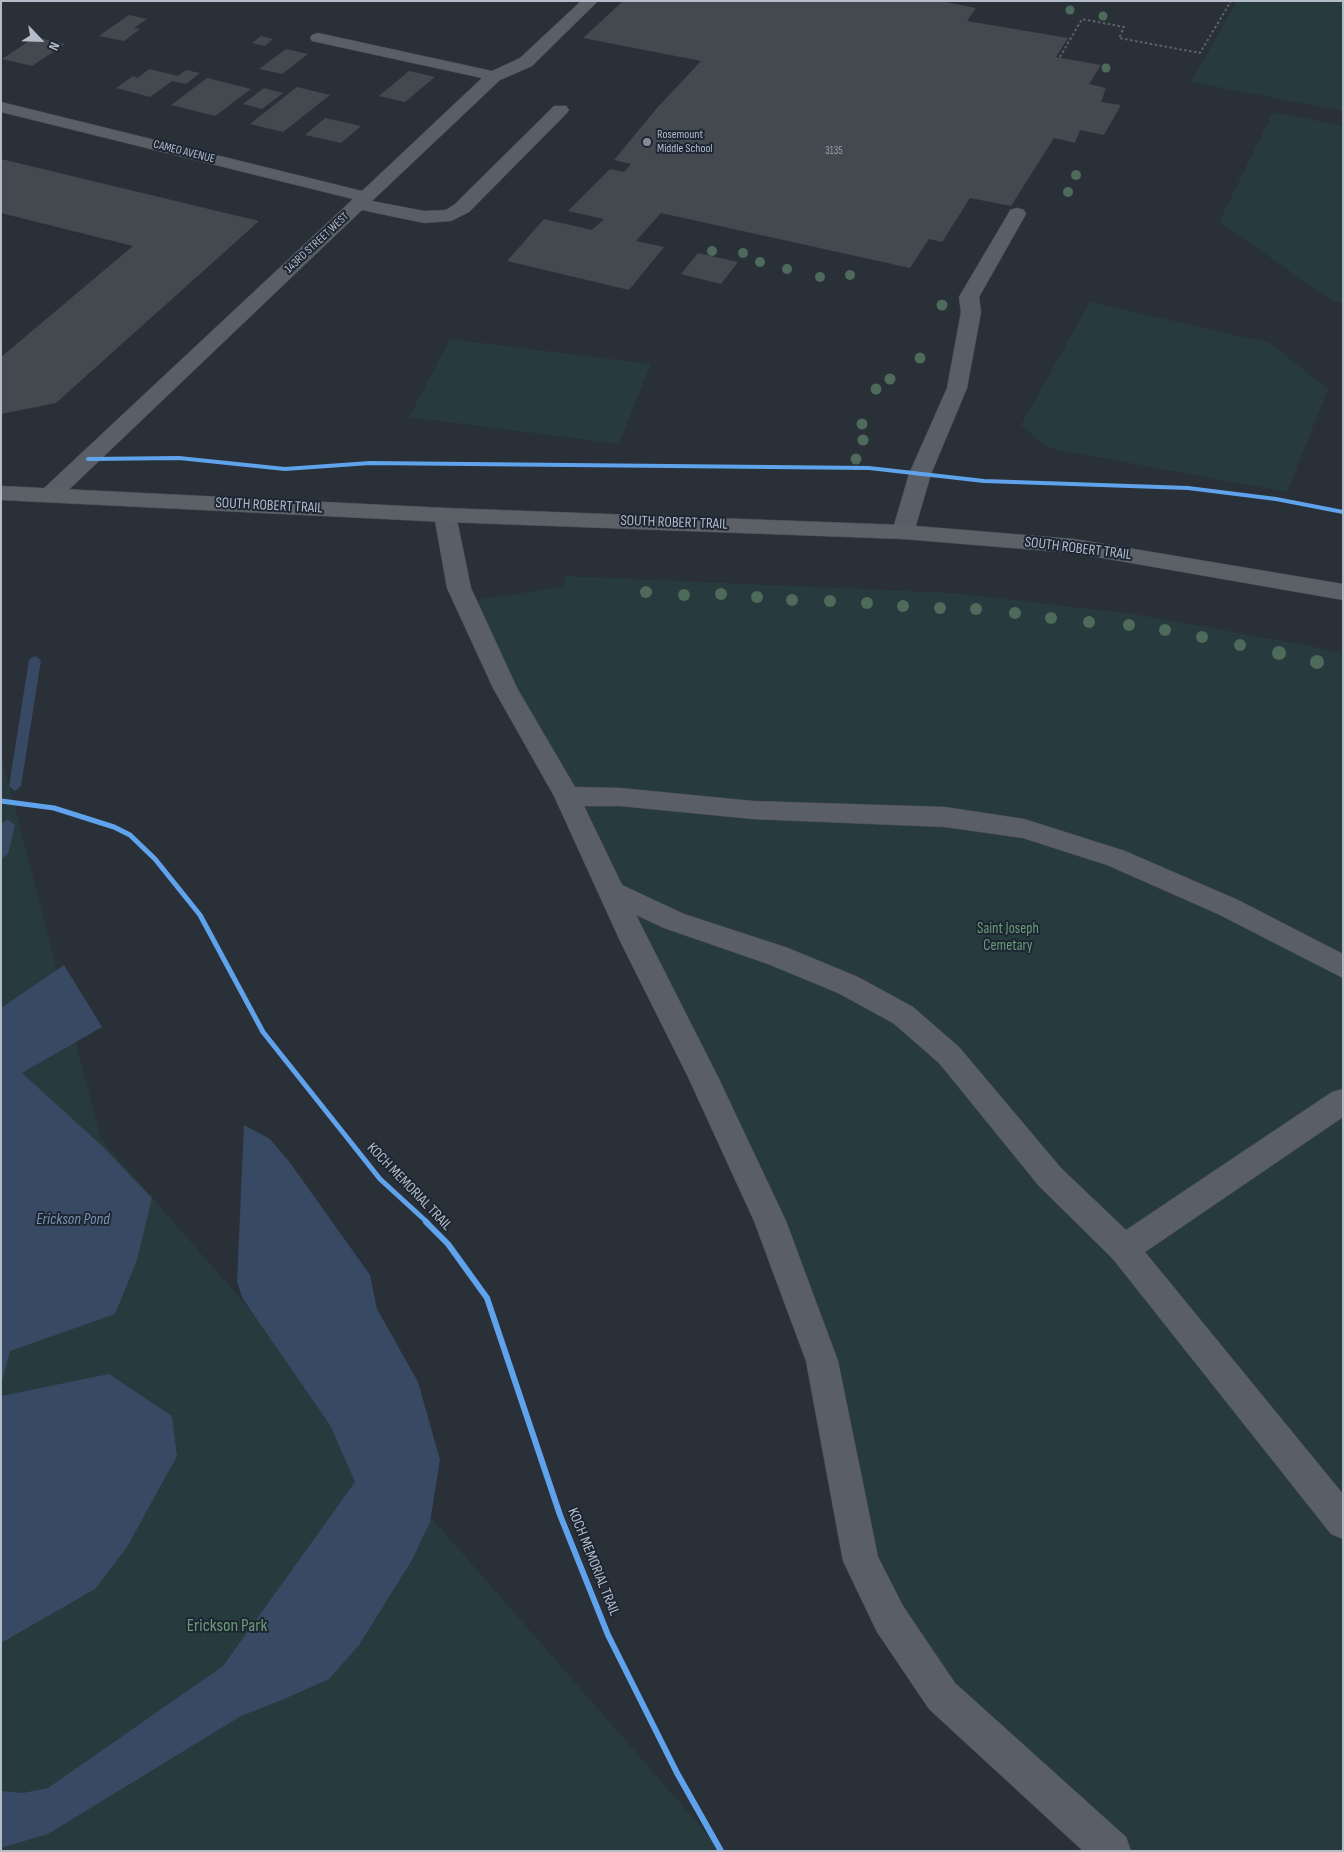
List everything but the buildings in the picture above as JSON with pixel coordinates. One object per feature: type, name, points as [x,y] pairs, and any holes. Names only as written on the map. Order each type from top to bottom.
[{"type":"main road","name":"SOUTH ROBERT TRAIL","points":[[1,493],[445,515],[903,532],[1074,546],[1343,592]]},
{"type":"street","name":"143RD STREET WEST","points":[[50,495],[494,76],[526,62],[590,1]]},
{"type":"street","points":[[318,38],[494,76]]},
{"type":"street","name":"CAMEO AVENUE","points":[[1,107],[424,217],[451,215],[462,208],[560,110]]},
{"type":"street","points":[[903,532],[920,474],[957,388],[971,312],[968,297],[1017,214]]},
{"type":"street","points":[[445,515],[459,588],[504,688],[567,796],[703,1077],[770,1221],[822,1361],[861,1561],[890,1619],[942,1696],[1112,1851]]},
{"type":"street","points":[[567,796],[620,797],[753,810],[945,817],[1024,829],[1116,858],[1228,907],[1343,967]]},
{"type":"street","points":[[612,892],[674,921],[778,956],[848,985],[903,1016],[949,1055],[1050,1178],[1124,1249],[1343,1522]]},
{"type":"street","points":[[1124,1249],[1343,1101]]},
{"type":"path","points":[[1060,57],[1082,19],[1124,27],[1119,38],[1200,53],[1231,1]]},
{"type":"green space","points":[[1237,1],[1343,1],[1343,111],[1191,82]]},
{"type":"green space","points":[[1273,112],[1343,126],[1343,303],[1333,301],[1219,222]]},
{"type":"green space","points":[[1090,302],[1270,343],[1328,389],[1287,492],[1048,448],[1021,425]]},
{"type":"green space","points":[[450,339],[651,364],[619,444],[409,417]]},
{"type":"green space","name":"Saint Joseph Cemetary","points":[[564,576],[953,593],[1134,614],[1315,647],[1343,654],[1343,1851],[1112,1851],[890,1619],[822,1361],[465,602],[565,586]]},
{"type":"green space","name":"Erickson Park","points":[[1,754],[101,1139],[722,1851],[1,1851]]},
{"type":"water","name":"Erickson Pond","points":[[64,965],[102,1027],[22,1073],[101,1145],[152,1198],[137,1260],[115,1314],[10,1351],[1,1385],[1,1008]]},
{"type":"water","points":[[244,1125],[270,1139],[291,1164],[370,1275],[377,1309],[418,1382],[440,1460],[430,1522],[412,1560],[359,1645],[329,1679],[241,1716],[48,1834],[1,1848],[1,1791],[23,1793],[48,1788],[223,1666],[355,1482],[330,1425],[243,1299],[237,1282]]},
{"type":"water","points":[[109,1374],[172,1416],[177,1456],[127,1547],[95,1589],[1,1643],[1,1396]]},
{"type":"waterway","points":[[15,786],[35,660]]},
{"type":"waterway","points":[[1,854],[8,825]]},
{"type":"cycle path","points":[[88,459],[179,458],[285,469],[370,463],[869,468],[984,481],[1188,488],[1276,499],[1343,512]]},
{"type":"cycle path","name":"KOCH MEMORIAL TRAIL","points":[[1,801],[54,808],[114,827],[130,835],[155,859],[200,915],[263,1032],[357,1152],[380,1179],[412,1207],[448,1244],[487,1298],[560,1515],[608,1635],[677,1773],[721,1851]]},
{"type":"place","name":"Rosemount Middle School","points":[[647,142]]}]
